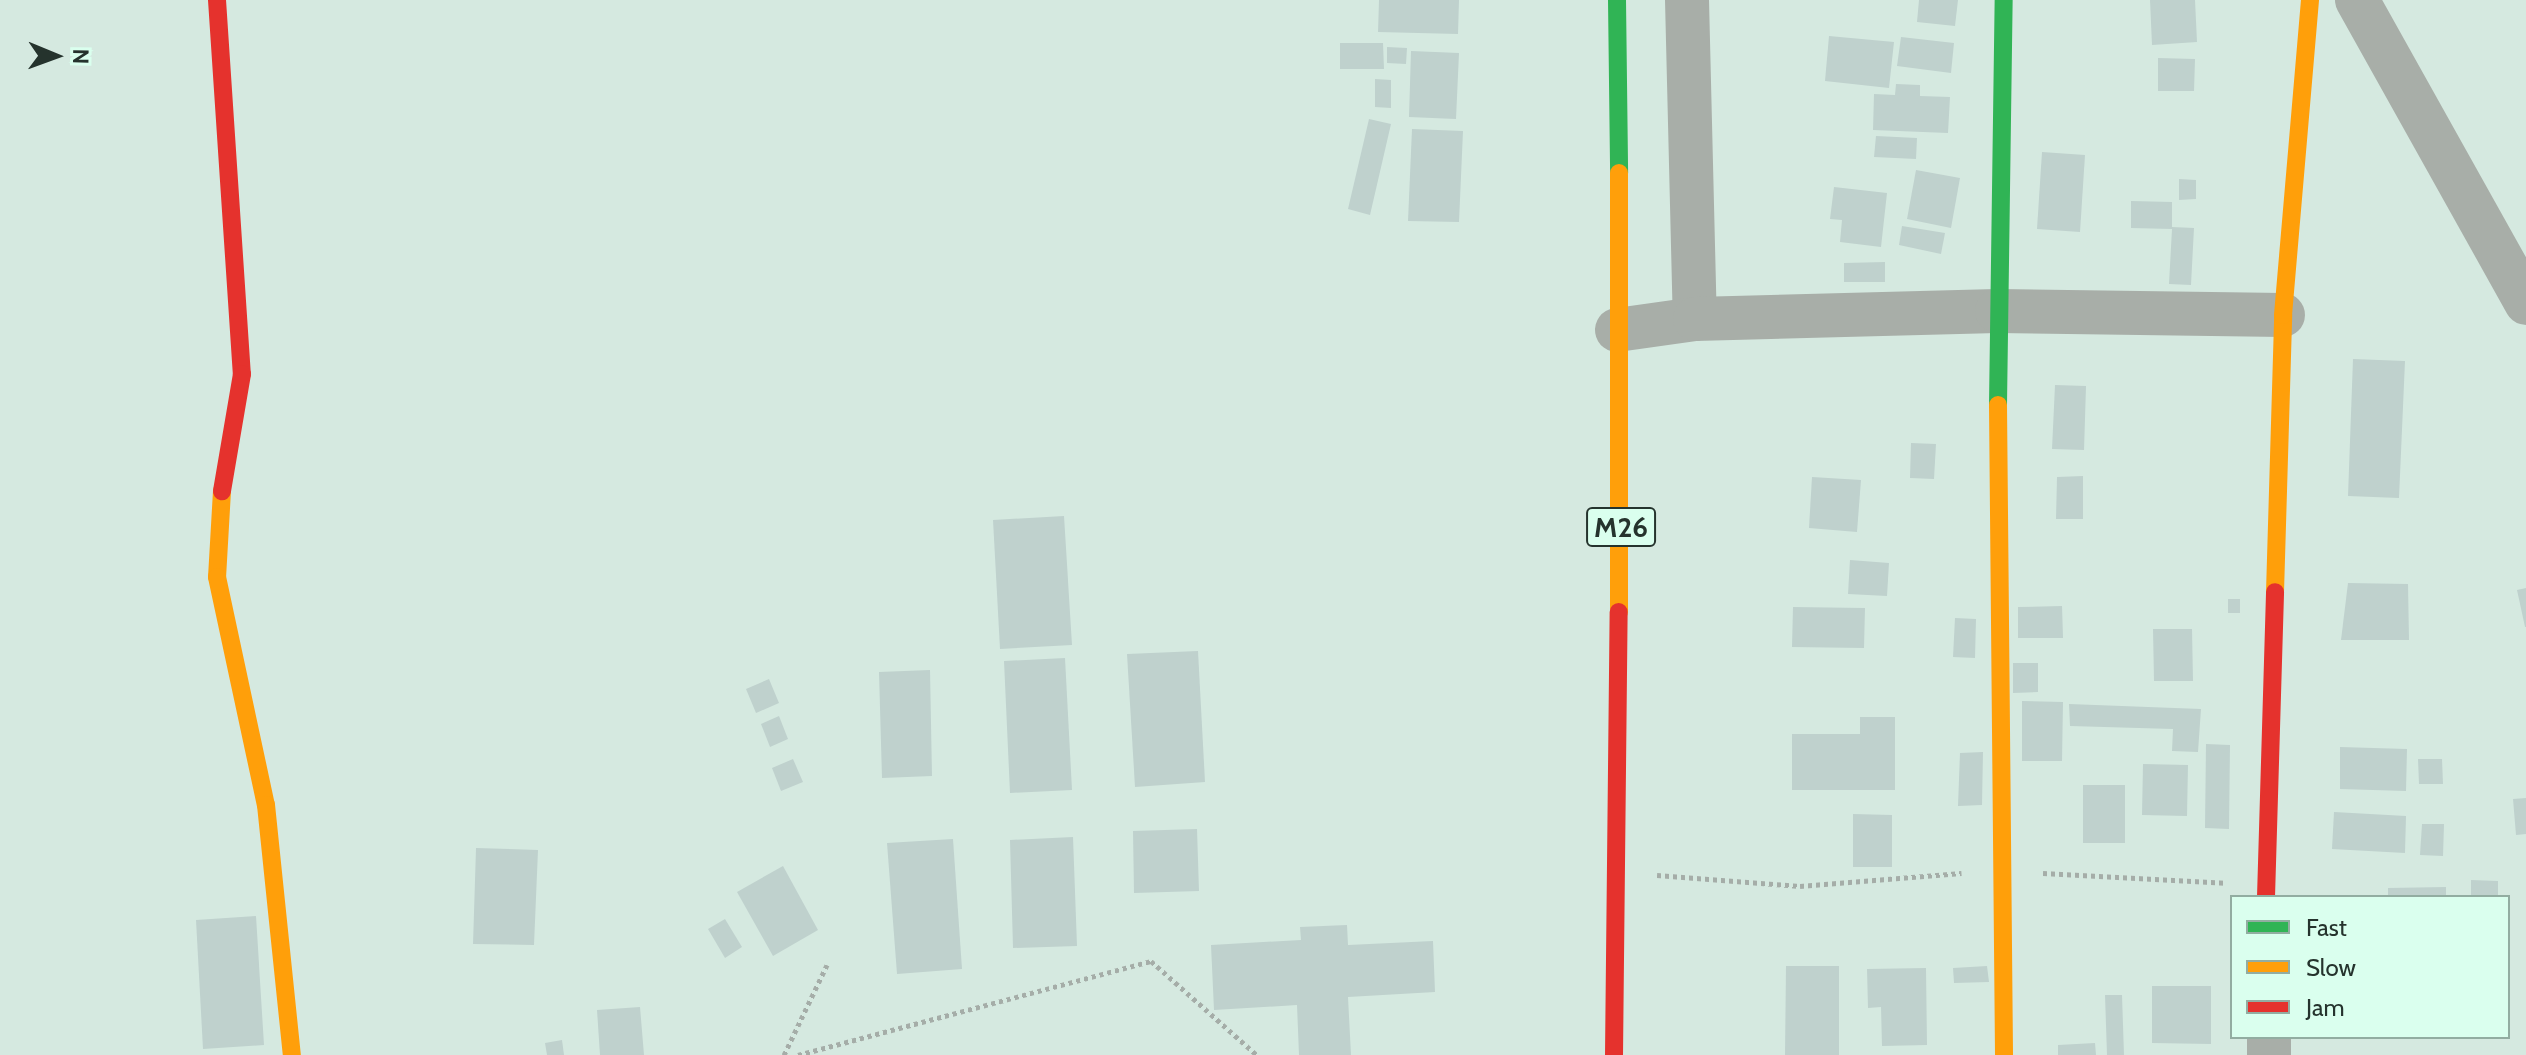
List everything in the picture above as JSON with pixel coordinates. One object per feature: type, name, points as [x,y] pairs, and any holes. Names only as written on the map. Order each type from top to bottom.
[{"type":"street","points":[[217,0],[242,374],[216,527],[217,577],[268,820],[292,1055]]},
{"type":"street","name":"M26","points":[[1614,1055],[1617,0]]},
{"type":"street","points":[[1687,0],[1695,319]]},
{"type":"street","points":[[2004,0],[1997,311],[1999,871],[2004,1055]]},
{"type":"street","points":[[2266,892],[2283,315],[2310,0]]},
{"type":"street","points":[[2357,0],[2525,299]]},
{"type":"street","points":[[1617,330],[1695,319],[1997,311],[2283,315]]},
{"type":"path","points":[[1616,874],[1800,886],[1999,871],[2266,892]]},
{"type":"path","points":[[798,1055],[1151,961],[1257,1055]]},
{"type":"path","points":[[784,1055],[827,965]]},
{"type":"building","points":[[1379,0],[1459,0],[1458,34],[1378,32]]},
{"type":"building","points":[[1919,0],[1958,0],[1955,26],[1917,22]]},
{"type":"building","points":[[2150,0],[2195,0],[2197,42],[2152,45]]},
{"type":"building","points":[[1829,36],[1894,42],[1889,88],[1825,81]]},
{"type":"building","points":[[1901,37],[1954,43],[1951,73],[1897,66]]},
{"type":"building","points":[[1340,43],[1383,43],[1384,69],[1340,69]]},
{"type":"building","points":[[1387,47],[1407,48],[1406,64],[1387,63]]},
{"type":"building","points":[[1411,51],[1459,53],[1456,119],[1409,117]]},
{"type":"building","points":[[2158,58],[2195,59],[2194,91],[2158,91]]},
{"type":"building","points":[[1375,79],[1391,80],[1391,108],[1375,107]]},
{"type":"building","points":[[1896,84],[1920,85],[1920,96],[1950,97],[1948,133],[1873,130],[1874,94],[1895,95]]},
{"type":"building","points":[[1369,119],[1391,124],[1370,215],[1348,209]]},
{"type":"building","points":[[1412,129],[1463,131],[1459,222],[1408,221]]},
{"type":"building","points":[[1876,136],[1917,138],[1916,159],[1874,157]]},
{"type":"building","points":[[2042,152],[2085,155],[2080,232],[2037,229]]},
{"type":"building","points":[[1916,170],[1960,178],[1951,228],[1907,219]]},
{"type":"building","points":[[2179,179],[2196,180],[2196,199],[2179,200]]},
{"type":"building","points":[[1834,187],[1887,193],[1881,247],[1840,242],[1842,220],[1830,219]]},
{"type":"building","points":[[2131,201],[2172,202],[2172,227],[2194,228],[2191,285],[2169,284],[2172,229],[2131,228]]},
{"type":"building","points":[[1902,226],[1945,233],[1941,254],[1899,245]]},
{"type":"building","points":[[1885,262],[1885,282],[1844,282],[1844,263]]},
{"type":"building","points":[[2353,359],[2405,361],[2399,498],[2348,496]]},
{"type":"building","points":[[2055,385],[2086,386],[2084,450],[2052,449]]},
{"type":"building","points":[[1911,443],[1936,444],[1934,479],[1910,478]]},
{"type":"building","points":[[2083,476],[2083,519],[2056,519],[2057,477]]},
{"type":"building","points":[[1812,477],[1861,480],[1857,532],[1809,528]]},
{"type":"building","points":[[1064,516],[1072,645],[1000,649],[993,520]]},
{"type":"building","points":[[1850,560],[1889,563],[1887,596],[1848,594]]},
{"type":"building","points":[[2348,583],[2408,584],[2409,640],[2341,640]]},
{"type":"building","points":[[2526,588],[2526,627],[2525,627],[2517,590]]},
{"type":"building","points":[[2228,599],[2240,599],[2240,613],[2228,613]]},
{"type":"building","points":[[2062,606],[2063,638],[2018,638],[2018,607]]},
{"type":"building","points":[[1793,607],[1865,608],[1864,648],[1792,647]]},
{"type":"building","points":[[1955,618],[1976,619],[1975,658],[1953,657]]},
{"type":"building","points":[[2153,629],[2192,629],[2193,681],[2154,681]]},
{"type":"building","points":[[1198,651],[1205,782],[1135,787],[1127,654]]},
{"type":"building","points":[[1065,658],[1072,790],[1010,793],[1004,661]]},
{"type":"building","points":[[2013,663],[2038,663],[2038,692],[2013,693]]},
{"type":"building","points":[[930,670],[932,776],[882,778],[879,672]]},
{"type":"building","points":[[769,679],[779,703],[756,713],[746,689]]},
{"type":"building","points":[[2022,701],[2063,702],[2062,761],[2022,761]]},
{"type":"building","points":[[2069,704],[2201,709],[2198,752],[2172,751],[2173,729],[2070,726]]},
{"type":"building","points":[[779,716],[788,739],[770,747],[761,724]]},
{"type":"building","points":[[1860,717],[1895,717],[1895,790],[1792,790],[1792,734],[1860,734]]},
{"type":"building","points":[[2206,744],[2230,745],[2229,829],[2205,828]]},
{"type":"building","points":[[2340,747],[2407,749],[2406,791],[2340,789]]},
{"type":"building","points":[[1983,752],[1982,805],[1958,806],[1960,753]]},
{"type":"building","points":[[793,759],[803,782],[781,791],[772,768]]},
{"type":"building","points":[[2418,759],[2442,759],[2443,784],[2419,784]]},
{"type":"building","points":[[2143,764],[2188,765],[2187,816],[2142,815]]},
{"type":"building","points":[[2083,785],[2125,785],[2125,843],[2083,843]]},
{"type":"building","points":[[2526,798],[2526,834],[2516,835],[2513,799]]},
{"type":"building","points":[[2334,812],[2406,816],[2405,853],[2332,849]]},
{"type":"building","points":[[1853,814],[1892,815],[1892,867],[1853,867]]},
{"type":"building","points":[[2422,824],[2444,824],[2443,856],[2420,855]]},
{"type":"building","points":[[1197,829],[1199,891],[1134,893],[1133,831]]},
{"type":"building","points":[[1073,837],[1077,946],[1013,948],[1010,840]]},
{"type":"building","points":[[953,839],[962,969],[897,974],[887,843]]},
{"type":"building","points":[[476,848],[538,850],[534,945],[473,944]]},
{"type":"building","points":[[783,866],[818,930],[773,956],[737,892]]},
{"type":"building","points":[[2471,880],[2498,881],[2498,895],[2471,895]]},
{"type":"building","points":[[2446,887],[2446,895],[2388,895],[2388,888]]},
{"type":"building","points":[[256,916],[264,1045],[203,1049],[196,920]]},
{"type":"building","points":[[725,919],[742,947],[725,958],[708,929]]},
{"type":"building","points":[[1347,925],[1348,945],[1433,941],[1435,992],[1348,997],[1351,1055],[1299,1055],[1297,1005],[1214,1010],[1211,945],[1301,940],[1300,927]]},
{"type":"building","points":[[1786,966],[1839,966],[1839,1055],[1785,1055]]},
{"type":"building","points":[[1987,966],[1989,982],[1954,983],[1953,968]]},
{"type":"building","points":[[1926,968],[1927,1045],[1882,1046],[1881,1007],[1868,1008],[1867,969]]},
{"type":"building","points":[[2152,986],[2211,986],[2211,1044],[2152,1043]]},
{"type":"building","points":[[2105,995],[2122,995],[2124,1055],[2107,1055]]},
{"type":"building","points":[[640,1007],[644,1055],[600,1055],[597,1010]]},
{"type":"building","points":[[562,1040],[564,1055],[547,1055],[545,1043]]},
{"type":"building","points":[[2095,1043],[2096,1055],[2058,1055],[2058,1045]]},
{"type":"traffic: fast","points":[[1617,0],[1619,173]]},
{"type":"traffic: fast","points":[[1998,405],[2004,0]]},
{"type":"traffic: slow","points":[[2275,592],[2283,315],[2310,0]]},
{"type":"traffic: slow","points":[[1619,173],[1619,612]]},
{"type":"traffic: slow","points":[[1998,405],[2004,1055]]},
{"type":"traffic: slow","points":[[222,491],[217,577],[266,805],[292,1055]]},
{"type":"traffic: jam","points":[[217,0],[242,374],[222,491]]},
{"type":"traffic: jam","points":[[2266,895],[2275,592]]},
{"type":"traffic: jam","points":[[1614,1055],[1619,612]]}]
